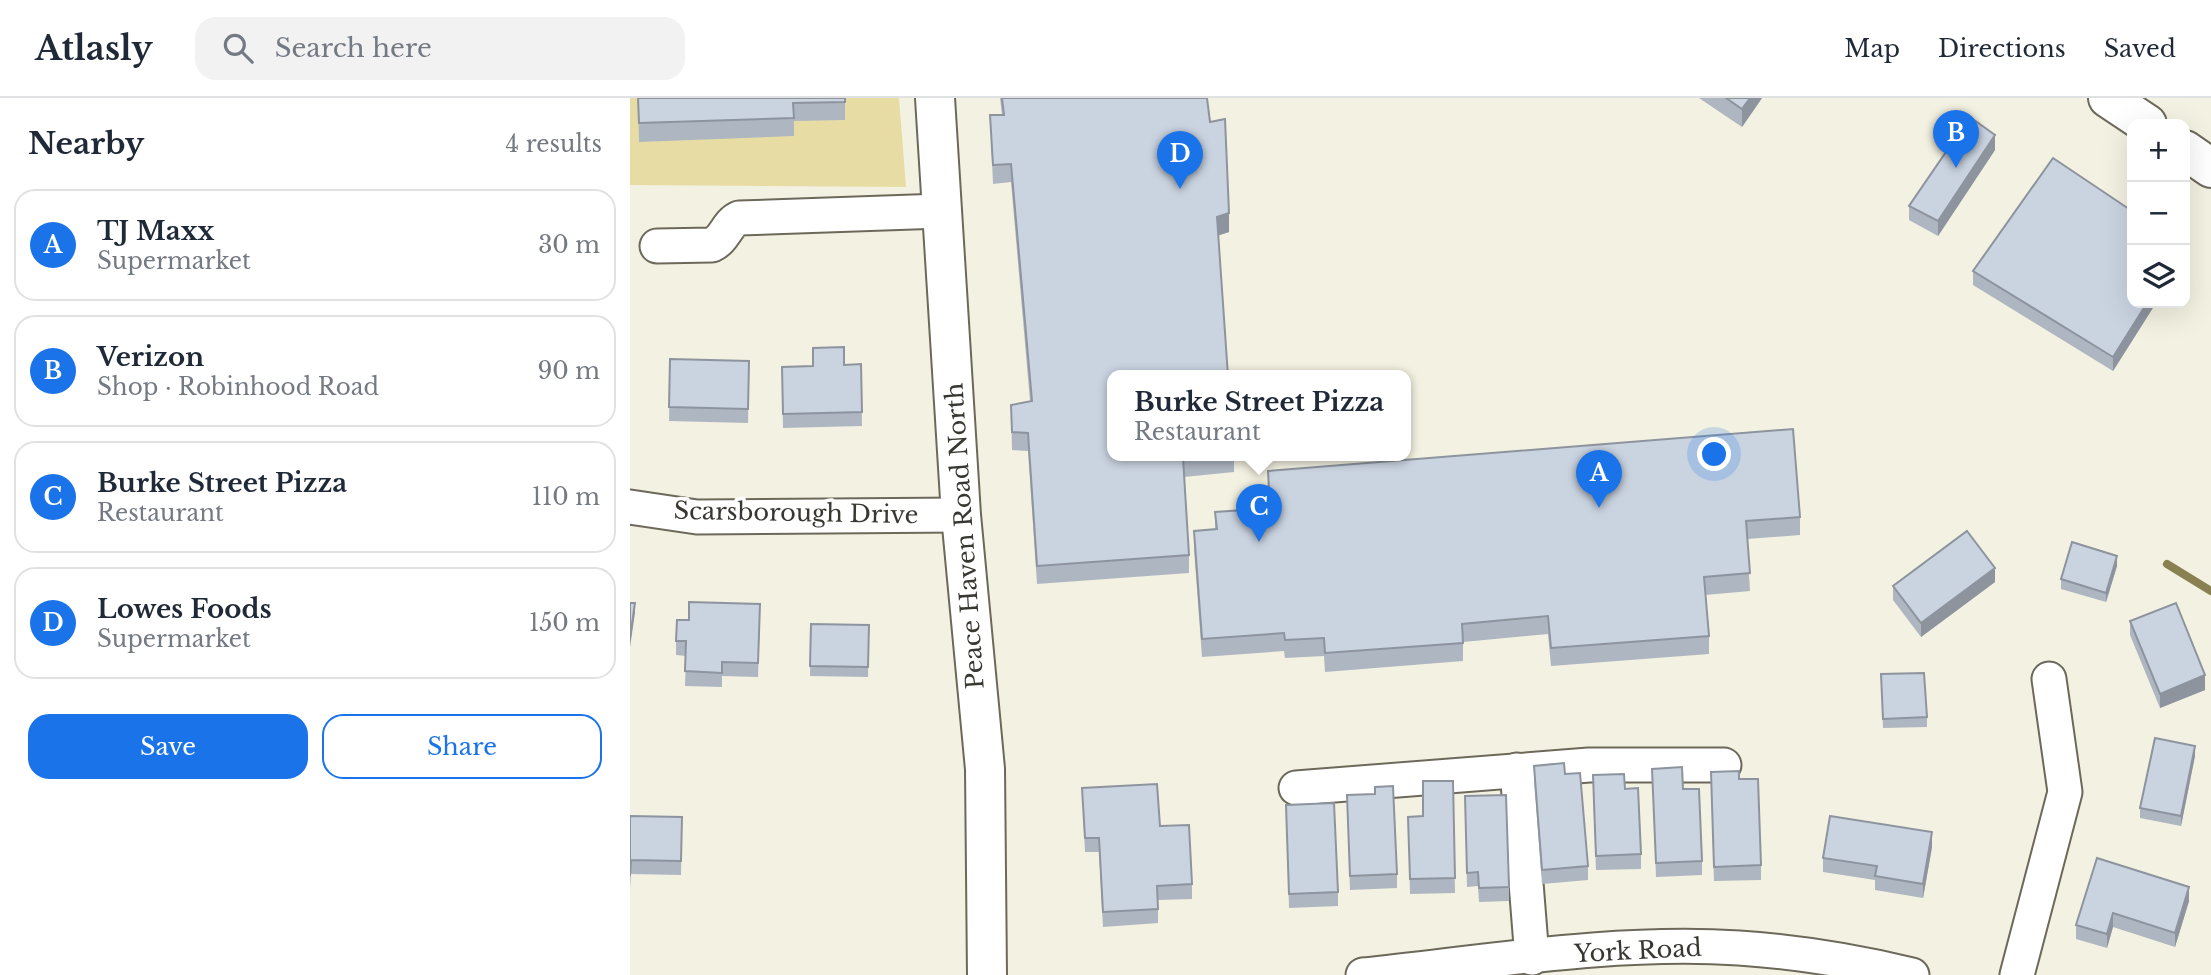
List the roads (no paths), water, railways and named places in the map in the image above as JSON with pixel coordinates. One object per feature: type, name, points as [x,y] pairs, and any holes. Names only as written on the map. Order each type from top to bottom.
[{"type":"main road","name":"Peace Haven Road North","points":[[935,98],[961,515],[985,769],[987,975]]},
{"type":"main road","points":[[2108,98],[2140,119]]},
{"type":"main road","points":[[2190,153],[2211,168]]},
{"type":"street","points":[[657,246],[712,245],[739,218],[942,211]]},
{"type":"street","name":"Scarsborough Drive","points":[[630,507],[697,517],[961,515]]},
{"type":"street","points":[[2017,975],[2065,792],[2049,679]]},
{"type":"street","points":[[1297,788],[1589,765],[1724,765]]},
{"type":"street","points":[[1517,770],[1532,958]]},
{"type":"street","name":"York Road","points":[[1363,975],[1407,973],[1622,948],[1737,948],[1844,959],[1912,975]]},
{"type":"waterway","points":[[2167,564],[2211,591]]},
{"type":"place","name":"Verizon","points":[[1956,168]]},
{"type":"place","name":"Lowes Foods","points":[[1180,189]]},
{"type":"place","name":"TJ Maxx","points":[[1599,508]]},
{"type":"place","name":"Burke Street Pizza","points":[[1259,542]]}]
